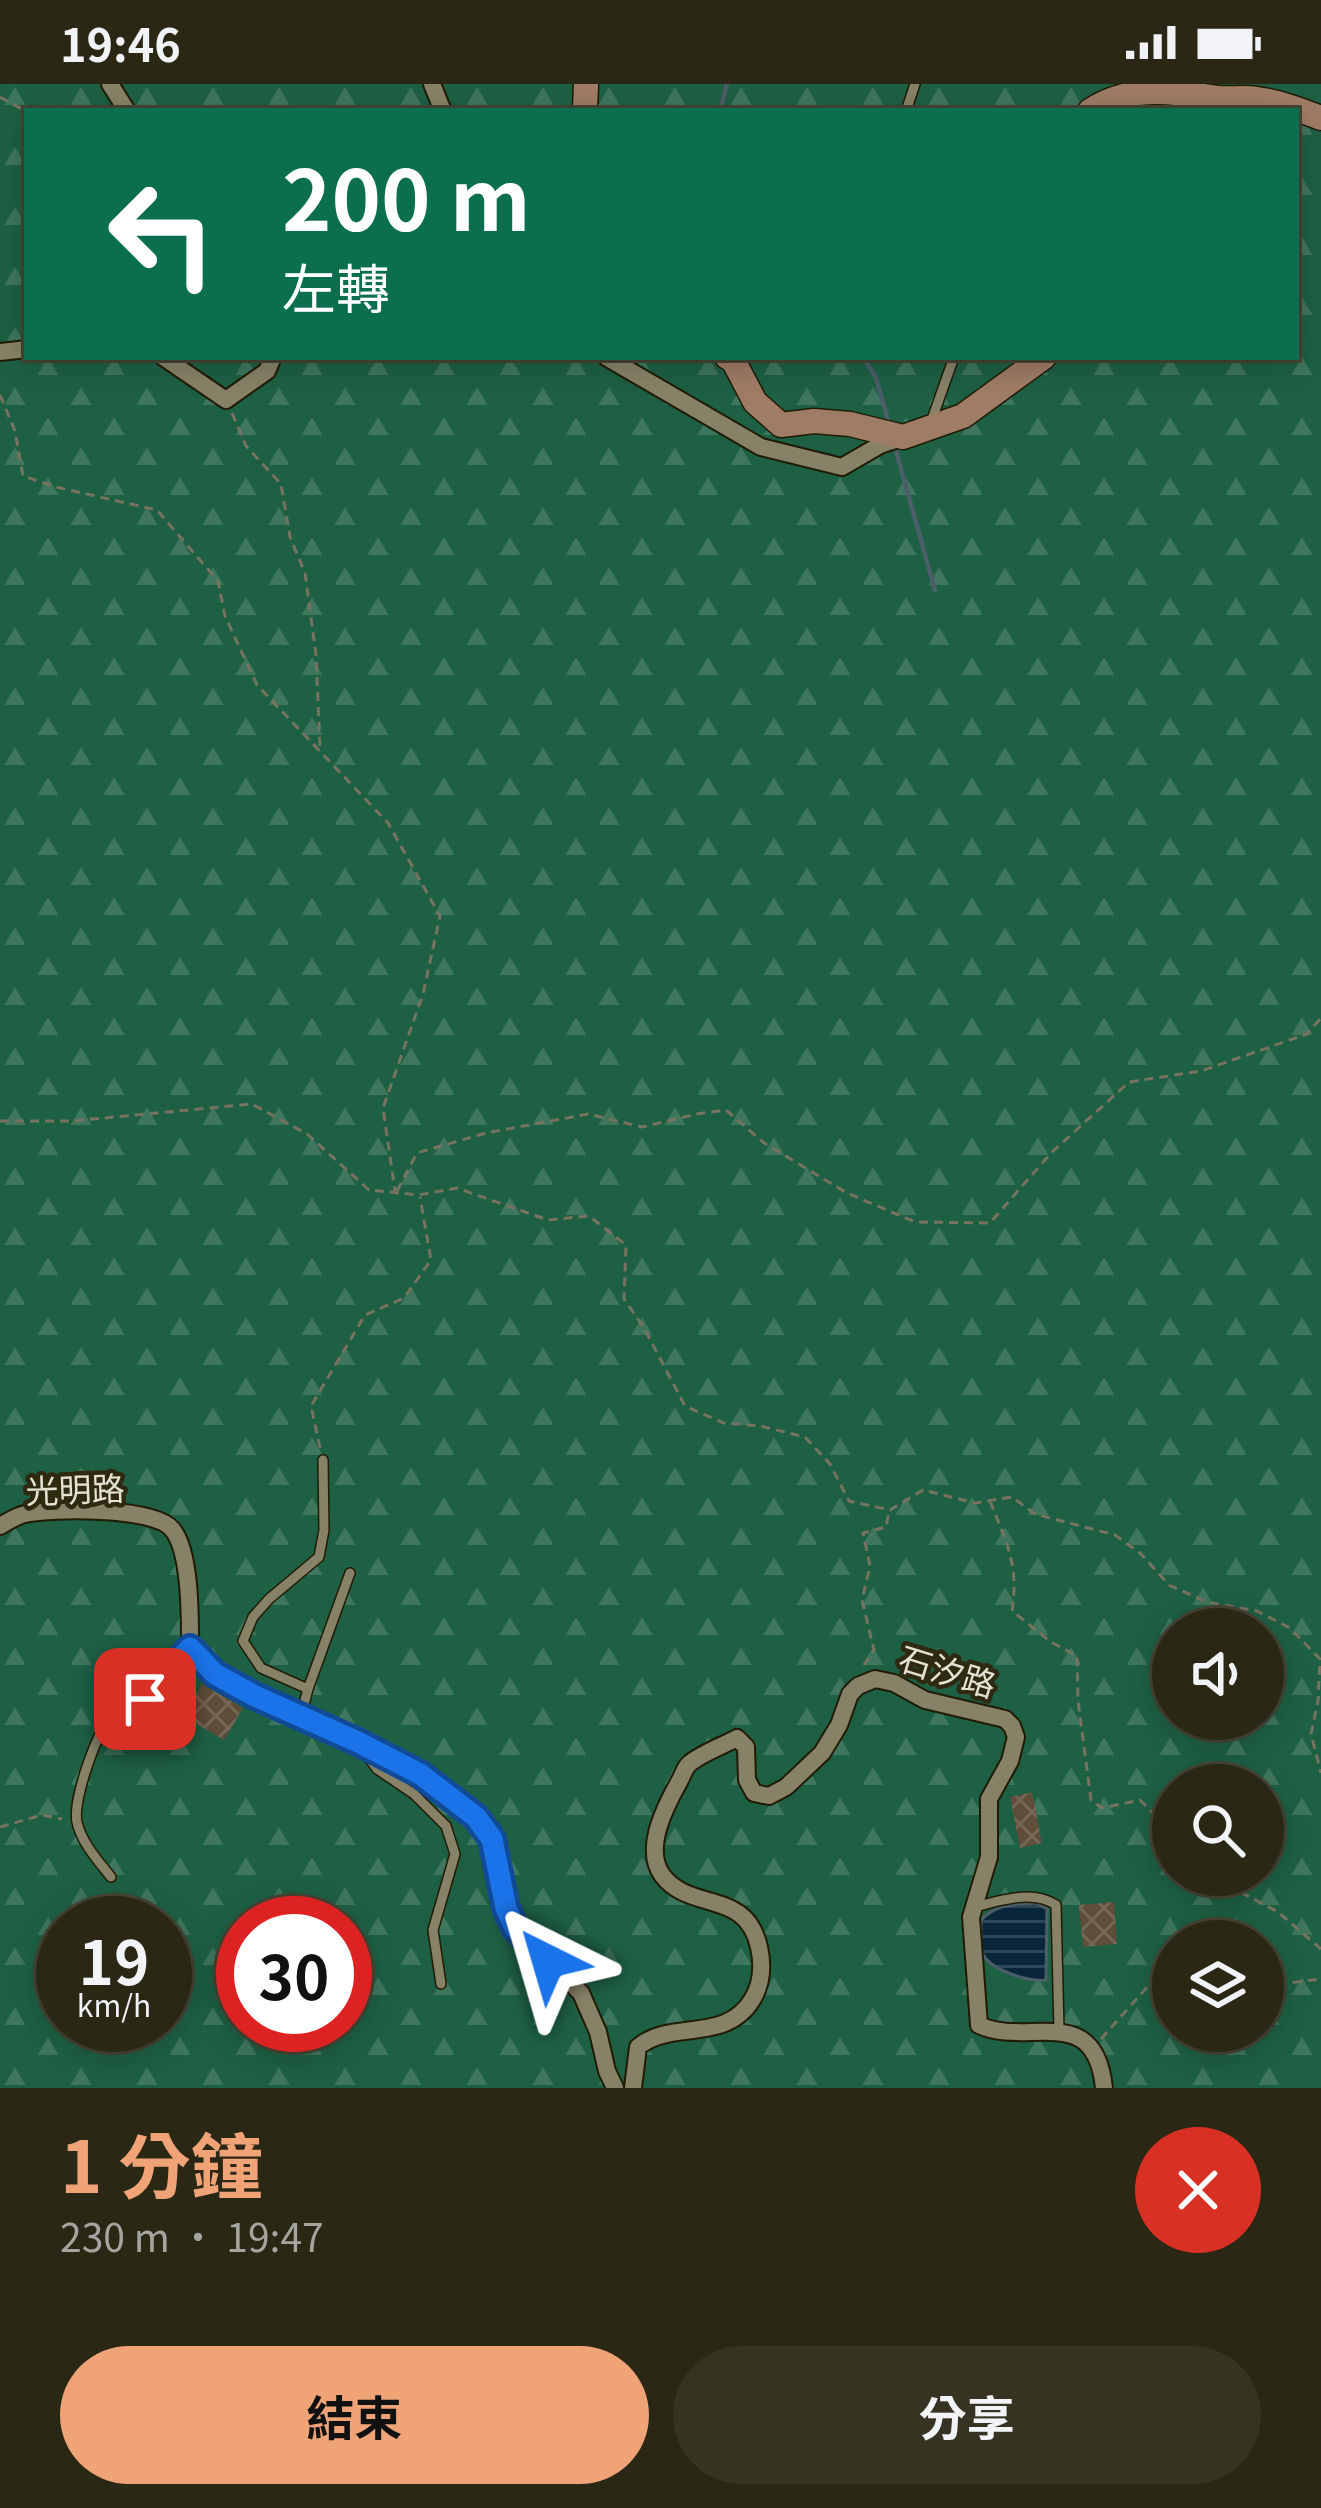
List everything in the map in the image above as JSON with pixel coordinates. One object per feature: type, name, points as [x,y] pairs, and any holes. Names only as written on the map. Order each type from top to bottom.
[{"type":"street","points":[[1094,108],[1146,88],[1254,98],[1288,108]]},
{"type":"street","points":[[167,360],[226,400],[267,371],[271,360]]},
{"type":"street","points":[[611,360],[761,447],[842,467],[880,445],[963,416],[1040,360]]},
{"type":"street","points":[[733,360],[755,402],[782,425],[850,424],[903,437]]},
{"type":"street","name":"光明路","points":[[0,1526],[26,1514],[80,1511],[131,1513],[161,1520],[174,1531],[182,1555],[190,1593],[190,1648]]},
{"type":"street","points":[[190,1648],[215,1674],[420,1774],[476,1817],[492,1839],[506,1908],[515,1928],[580,1993],[616,2088]]},
{"type":"street","name":"石汐路","points":[[633,2088],[638,2047],[650,2037],[700,2032],[725,2024],[750,2004],[760,1984],[761,1958],[747,1917],[677,1888],[660,1872],[655,1843],[666,1805],[689,1764],[737,1738],[746,1747],[747,1780],[754,1793],[769,1796],[822,1754],[850,1694],[875,1679],[894,1683],[925,1700],[1005,1719],[1012,1726],[1016,1737],[1010,1761],[989,1799],[989,1857],[971,1917],[979,2025],[995,2032],[1059,2030]]},
{"type":"street","points":[[1059,2030],[1092,2050],[1104,2088]]},
{"type":"lane","points":[[928,430],[953,360]]},
{"type":"lane","points":[[308,1689],[261,1668],[243,1641],[253,1617],[269,1599],[319,1557],[324,1530],[323,1460]]},
{"type":"lane","points":[[300,1718],[350,1574]]},
{"type":"lane","points":[[111,1877],[76,1822],[98,1736],[112,1712],[130,1700],[162,1690],[173,1667],[190,1648]]},
{"type":"lane","points":[[358,1742],[377,1769],[446,1826],[455,1854],[433,1930],[441,1984]]},
{"type":"lane","points":[[974,1907],[1017,1897],[1045,1898],[1056,1905],[1059,2030]]},
{"type":"path","points":[[0,394],[15,431],[23,476],[157,510],[218,581],[225,616],[256,685],[388,823],[440,916],[423,994],[383,1108],[396,1193]]},
{"type":"path","points":[[226,400],[246,446],[281,484],[290,537],[305,573],[316,655],[320,752]]},
{"type":"path","points":[[396,1193],[418,1154],[486,1133],[588,1114],[642,1127],[725,1110],[764,1143],[847,1193],[915,1222],[990,1223],[1051,1153],[1129,1082],[1202,1071],[1307,1034],[1321,1018]]},
{"type":"path","points":[[0,1120],[72,1120],[252,1104],[307,1134],[369,1190],[419,1195],[457,1188],[548,1220],[590,1216],[626,1245],[624,1299],[685,1406],[724,1423],[805,1437],[830,1464],[849,1501],[890,1510],[923,1490],[975,1503],[1012,1497],[1035,1514],[1115,1535],[1141,1554],[1168,1585],[1207,1602],[1257,1612],[1290,1628],[1321,1659],[1311,1734],[1321,1773]]},
{"type":"path","points":[[323,1460],[310,1406],[365,1315],[404,1298],[431,1260],[419,1195]]},
{"type":"path","points":[[989,1499],[1016,1582],[1012,1611],[1051,1642],[1077,1655],[1091,1800],[1102,1808],[1140,1801],[1152,1813]]},
{"type":"path","points":[[858,1686],[857,1676],[874,1650],[862,1600],[870,1566],[863,1533],[886,1527],[890,1510]]},
{"type":"path","points":[[0,1827],[42,1815],[76,1822]]},
{"type":"path","points":[[1248,1896],[1278,1912],[1321,1949]]},
{"type":"path","points":[[1284,1983],[1321,1979]]},
{"type":"path","points":[[1092,2050],[1152,1982]]},
{"type":"green space","points":[[0,84],[1321,84],[1321,2088],[0,2088]]},
{"type":"water","points":[[1036,1903],[1047,1909],[1046,1980],[1000,1969],[981,1948],[981,1920],[987,1915],[1006,1906]]},
{"type":"building","points":[[202,1684],[243,1708],[224,1740],[183,1716]]},
{"type":"building","points":[[1032,1792],[1042,1843],[1020,1848],[1010,1797]]},
{"type":"building","points":[[1114,1902],[1117,1944],[1083,1947],[1079,1905]]},
{"type":"waterway","points":[[721,108],[727,84]]},
{"type":"waterway","points":[[865,360],[876,378],[888,420]]},
{"type":"waterway","points":[[896,451],[935,590]]},
{"type":"route","points":[[145,1699],[162,1690],[173,1667],[190,1648],[215,1674],[255,1696],[420,1774],[476,1817],[492,1839],[506,1908],[515,1928],[548,1961]]}]
